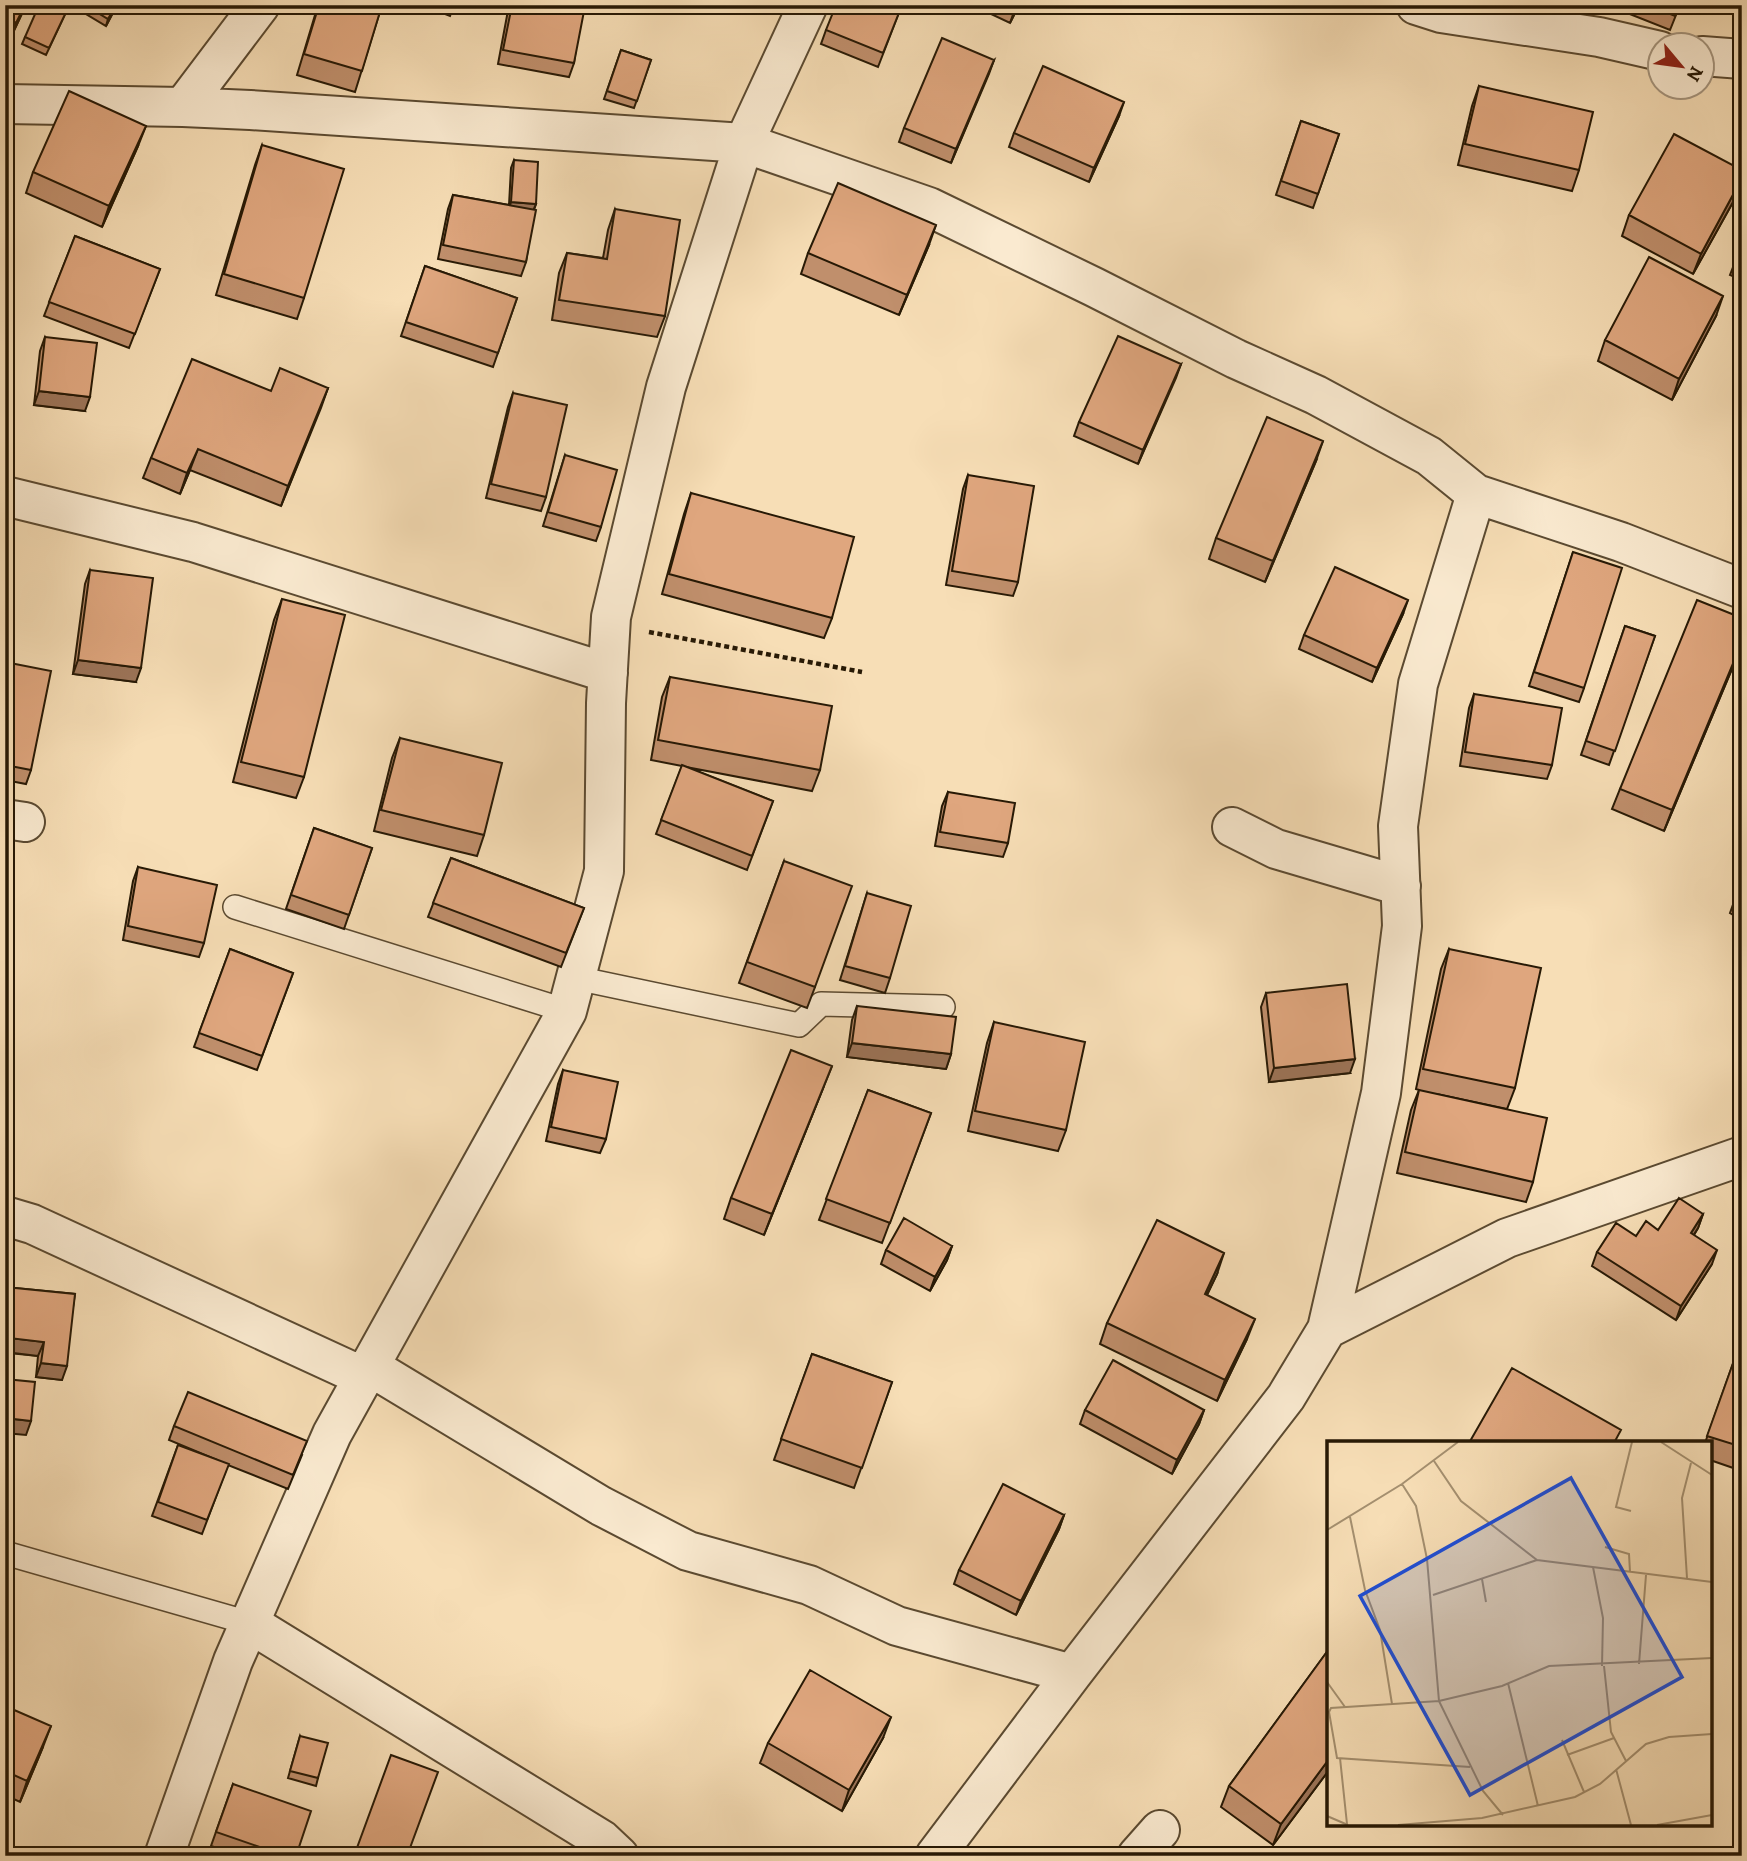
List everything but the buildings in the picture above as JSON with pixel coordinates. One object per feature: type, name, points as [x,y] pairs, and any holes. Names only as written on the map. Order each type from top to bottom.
[{"type":"street","points":[[183,107],[260,5]]},
{"type":"street","points":[[164,1856],[233,1661],[332,1434],[572,995],[604,871],[608,673],[610,625],[614,603],[666,387],[744,143],[808,5]]},
{"type":"street","points":[[1416,5],[1441,13],[1599,37],[1646,48]]},
{"type":"street","points":[[1716,57],[1742,59]]},
{"type":"street","points":[[5,104],[250,110],[744,143],[929,207],[1094,286],[1236,359],[1316,395],[1429,456],[1476,494],[1620,542],[1742,589]]},
{"type":"street","points":[[935,1856],[1286,1397],[1327,1329],[1381,1093],[1402,926],[1398,826],[1418,684],[1476,494]]},
{"type":"street","points":[[5,496],[192,542],[608,673]]},
{"type":"street","points":[[1232,827],[1276,849],[1401,886]]},
{"type":"street","points":[[1327,1329],[1507,1238],[1742,1156]]},
{"type":"street","points":[[5,1216],[32,1224],[366,1371],[601,1506],[688,1551],[809,1585],[897,1626],[1072,1674]]},
{"type":"street","points":[[249,1623],[602,1840],[619,1856]]},
{"type":"lane","points":[[236,907],[572,995],[799,1025],[821,1004],[943,1007]]},
{"type":"lane","points":[[5,1553],[249,1623]]},
{"type":"path","points":[[610,625],[862,672]]}]
